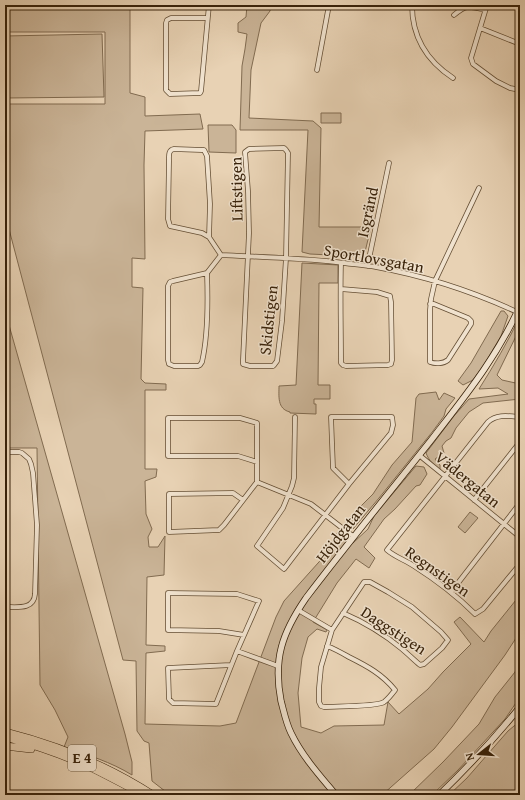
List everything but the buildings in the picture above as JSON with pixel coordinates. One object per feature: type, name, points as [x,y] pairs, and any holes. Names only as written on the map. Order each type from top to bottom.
[{"type":"highway","name":"E 4","points":[[5,732],[45,743],[83,758],[154,795]]},
{"type":"highway","name":"E 4","points":[[5,738],[35,746],[62,756],[102,773],[143,795]]},
{"type":"highway","points":[[5,746],[29,748],[62,756]]},
{"type":"street","points":[[207,18],[171,18],[167,20],[166,90],[170,94],[200,93],[201,91],[209,5]]},
{"type":"street","points":[[317,70],[329,5]]},
{"type":"street","points":[[412,5],[413,26],[421,45],[434,63],[444,73],[453,78]]},
{"type":"street","points":[[454,15],[463,7],[486,7],[472,58],[473,64],[496,81],[510,88],[520,90]]},
{"type":"street","points":[[480,28],[520,44]]},
{"type":"street","name":"Liftstigen","points":[[247,256],[249,233],[245,152],[249,149],[284,148],[288,153],[286,258]]},
{"type":"street","points":[[207,273],[170,282],[168,286],[168,360],[169,364],[174,366],[198,366],[202,362],[205,337],[207,273],[221,255],[209,236],[210,204],[206,152],[204,150],[171,149],[168,161],[168,220],[170,226],[209,236]]},
{"type":"street","name":"Isgränd","points":[[368,266],[389,163]]},
{"type":"street","points":[[430,304],[434,304],[468,318],[471,321],[471,324],[448,360],[445,362],[430,362],[430,304],[435,281],[478,188]]},
{"type":"street","name":"Sportlovsgatan","points":[[221,255],[286,258],[341,263],[368,266],[410,274],[476,294],[517,312]]},
{"type":"street","name":"Skidstigen","points":[[247,256],[243,364],[250,366],[273,366],[277,361],[282,320],[286,258]]},
{"type":"street","points":[[341,263],[341,289],[341,363],[346,366],[391,364],[392,302],[390,296],[377,292],[341,289]]},
{"type":"street","name":"Höjdgatan","points":[[336,795],[307,759],[291,733],[286,719],[281,701],[278,680],[278,666],[282,642],[298,610],[318,581],[483,372],[505,337],[520,306]]},
{"type":"street","points":[[445,476],[492,418],[503,416],[520,417]]},
{"type":"street","points":[[295,418],[294,478],[292,486],[283,508],[257,546],[284,569],[349,484],[391,433],[393,425],[392,417],[331,417],[332,468],[349,484]]},
{"type":"street","points":[[243,500],[233,493],[169,494],[169,532],[218,530],[224,525],[257,482],[257,462],[257,423],[240,418],[168,418],[168,456],[238,456],[257,462]]},
{"type":"street","points":[[474,500],[520,442]]},
{"type":"street","points":[[5,452],[19,452],[29,459],[33,473],[37,525],[34,600],[31,604],[26,606],[5,607]]},
{"type":"street","name":"Vädergatan","points":[[419,455],[520,537]]},
{"type":"street","name":"Regnstigen","points":[[445,476],[387,550],[431,577],[461,600],[475,614],[483,609],[520,564]]},
{"type":"street","points":[[257,482],[311,504],[354,536]]},
{"type":"street","points":[[451,592],[520,503]]},
{"type":"street","name":"Daggstigen","points":[[327,646],[364,664],[378,673],[394,690],[392,694],[384,702],[375,704],[324,707],[321,706],[319,702],[319,678],[321,667],[327,646],[332,630],[343,613],[364,582],[370,582],[412,607],[442,632],[448,640],[442,648],[420,666],[390,640],[369,626],[343,613]]},
{"type":"street","points":[[231,665],[168,668],[169,700],[173,703],[216,704],[259,601],[237,594],[168,593],[168,630],[219,631],[244,635]]},
{"type":"street","points":[[298,610],[332,630]]},
{"type":"street","points":[[237,651],[278,666]]},
{"type":"street","points":[[439,795],[471,764],[520,707]]},
{"type":"shaded area","points":[[5,5],[130,5],[130,93],[145,97],[145,116],[200,114],[203,129],[145,131],[145,259],[132,258],[132,287],[143,288],[141,379],[145,383],[166,384],[166,390],[145,390],[145,469],[157,469],[156,477],[145,481],[146,514],[152,529],[148,537],[149,547],[158,547],[165,536],[164,575],[147,577],[146,645],[165,646],[165,651],[146,653],[145,724],[220,726],[236,723],[276,617],[284,601],[327,553],[338,532],[353,543],[368,529],[374,516],[416,466],[424,467],[427,474],[420,485],[416,486],[384,519],[364,547],[375,558],[369,568],[356,559],[337,583],[313,622],[327,630],[326,632],[317,629],[308,637],[302,658],[298,693],[301,727],[321,733],[334,726],[384,725],[388,702],[399,714],[428,689],[471,644],[454,622],[460,617],[484,642],[520,595],[520,632],[505,655],[434,749],[382,795],[170,795],[152,781],[149,743],[144,741],[137,731],[136,661],[123,660],[5,214],[5,104],[105,104],[105,32],[5,32]]},
{"type":"shaded area","points":[[247,5],[271,5],[270,11],[261,23],[251,70],[249,118],[313,121],[321,128],[319,227],[371,227],[365,252],[357,256],[310,254],[302,252],[308,130],[240,130],[242,66],[247,34],[238,32],[238,23],[246,17]]},
{"type":"shaded area","points":[[102,34],[104,97],[5,98],[5,36]]},
{"type":"shaded area","points":[[321,113],[341,113],[341,123],[321,123]]},
{"type":"shaded area","points":[[208,125],[232,125],[236,130],[236,153],[209,152]]},
{"type":"shaded area","points":[[302,263],[338,265],[338,283],[319,283],[318,385],[330,385],[330,399],[314,399],[314,404],[316,404],[316,414],[290,413],[283,408],[279,398],[279,386],[296,385]]},
{"type":"shaded area","points":[[5,311],[125,734],[132,762],[132,775],[91,756],[64,747],[68,737],[55,710],[40,685],[37,448],[5,448]]},
{"type":"shaded area","points":[[501,311],[504,311],[508,316],[501,336],[484,365],[473,380],[463,385],[458,381],[471,363]]},
{"type":"shaded area","points":[[520,316],[520,328],[497,375],[502,380],[520,384],[520,399],[483,403],[469,412],[456,428],[451,438],[442,446],[444,453],[435,459],[440,465],[440,470],[430,461],[426,453],[469,399],[508,394],[498,388],[479,389],[501,353]]},
{"type":"shaded area","points":[[436,392],[439,400],[444,393],[455,398],[446,409],[444,416],[433,431],[353,529],[346,523],[373,494],[392,465],[412,442],[416,398],[419,394]]},
{"type":"shaded area","points":[[470,512],[478,518],[465,533],[458,527]]},
{"type":"shaded area","points":[[520,661],[520,697],[505,719],[458,770],[432,795],[409,795],[479,724],[495,697],[515,672]]},
{"type":"shaded area","points":[[520,721],[520,791],[515,795],[449,795],[467,778],[508,731]]}]
